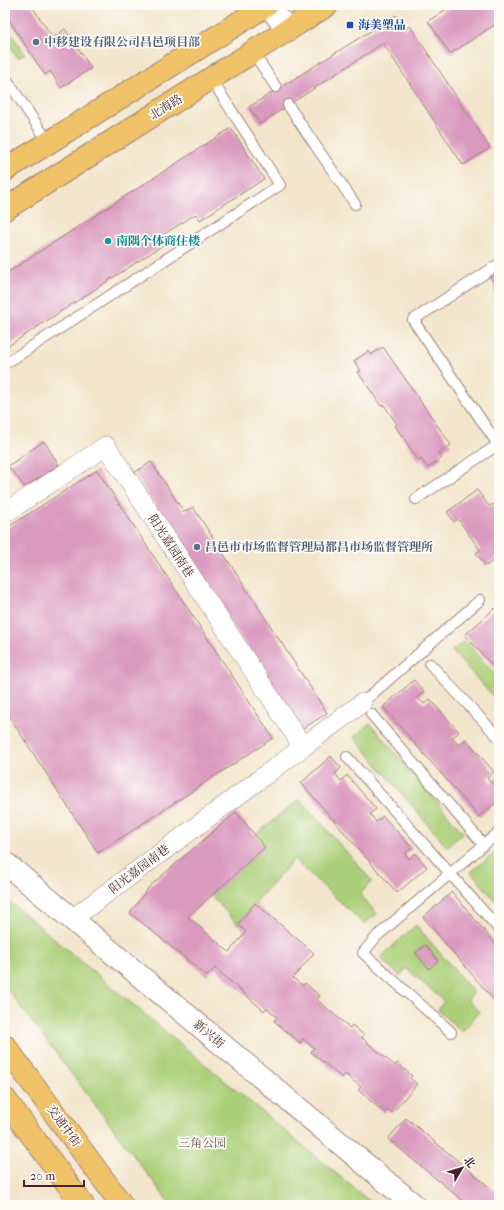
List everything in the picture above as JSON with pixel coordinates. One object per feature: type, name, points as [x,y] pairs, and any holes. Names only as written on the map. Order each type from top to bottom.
[{"type":"main road","points":[[5,170],[268,5]]},
{"type":"main road","name":"北海路","points":[[5,209],[327,5]]},
{"type":"main road","name":"交通中街","points":[[5,1046],[122,1205]]},
{"type":"main road","points":[[5,1100],[83,1205]]},
{"type":"street","points":[[268,5],[288,30]]},
{"type":"street","name":"阳光嘉园南巷","points":[[5,513],[106,446],[303,747]]},
{"type":"street","name":"阳光嘉园南巷","points":[[72,919],[303,747],[366,709]]},
{"type":"street","name":"新兴街","points":[[5,863],[414,1205]]},
{"type":"lane","points":[[253,52],[276,87]]},
{"type":"lane","points":[[5,77],[49,143]]},
{"type":"lane","points":[[5,364],[280,185],[211,79]]},
{"type":"lane","points":[[288,105],[355,204]]},
{"type":"lane","points":[[416,499],[499,445],[413,320],[499,264]]},
{"type":"lane","name":"阳光嘉园南巷","points":[[366,709],[480,600]]},
{"type":"lane","points":[[430,664],[499,738]]},
{"type":"lane","points":[[366,709],[484,845]]},
{"type":"lane","points":[[346,757],[499,929]]},
{"type":"lane","points":[[451,1032],[363,954],[377,936],[499,832]]},
{"type":"green space","points":[[5,25],[25,54],[18,58],[5,39]]},
{"type":"green space","points":[[465,641],[499,679],[499,703],[452,651]]},
{"type":"green space","points":[[370,723],[463,833],[447,847],[354,737]]},
{"type":"green space","points":[[300,799],[372,881],[360,894],[377,914],[364,924],[294,859],[238,924],[211,896],[264,847],[255,835]]},
{"type":"green space","points":[[497,851],[499,853],[499,905],[471,872]]},
{"type":"green space","name":"三角公园","points":[[5,898],[374,1205],[171,1205],[5,986]]},
{"type":"green space","points":[[416,925],[474,993],[467,999],[479,1012],[462,1032],[438,1010],[444,1001],[406,968],[400,976],[380,958]],"holes":[[[425,945],[438,961],[429,968],[415,953]]]},
{"type":"building","points":[[5,5],[31,5],[53,38],[65,29],[91,68],[61,88],[50,71],[45,75],[5,14]]},
{"type":"building","points":[[453,5],[499,5],[499,28],[496,24],[450,54],[428,21]]},
{"type":"building","points":[[396,15],[405,29],[410,26],[490,148],[463,165],[383,43],[260,124],[249,107]]},
{"type":"building","points":[[5,114],[10,122],[5,126]]},
{"type":"building","name":"南隅个体商住楼","points":[[231,128],[264,179],[200,220],[196,214],[158,238],[163,245],[5,348],[5,274]]},
{"type":"building","points":[[499,271],[499,295],[494,287],[496,286],[490,277]]},
{"type":"building","points":[[383,347],[451,445],[439,453],[442,458],[428,468],[421,459],[419,461],[395,426],[397,424],[384,405],[381,406],[358,372],[361,371],[354,361],[369,351],[371,355]]},
{"type":"building","points":[[44,441],[59,465],[25,487],[8,466]]},
{"type":"building","points":[[151,462],[184,512],[193,507],[327,713],[301,730],[134,473]]},
{"type":"building","points":[[97,470],[273,738],[98,853],[5,710],[5,529]]},
{"type":"building","points":[[477,490],[489,506],[493,504],[499,513],[499,556],[486,566],[476,553],[480,550],[458,519],[454,522],[447,512]]},
{"type":"building","points":[[495,608],[499,612],[499,673],[465,635]]},
{"type":"building","points":[[414,680],[424,692],[417,697],[424,704],[430,699],[459,732],[452,738],[459,745],[466,739],[494,772],[487,778],[491,783],[498,777],[499,778],[499,800],[479,817],[383,707]]},
{"type":"building","points":[[331,756],[341,768],[335,774],[341,781],[347,775],[376,809],[370,814],[376,822],[383,816],[412,848],[405,854],[409,859],[415,853],[427,867],[397,893],[301,783]]},
{"type":"building","points":[[236,812],[265,847],[188,917],[229,952],[246,932],[238,924],[255,903],[314,953],[293,978],[303,986],[305,983],[320,996],[317,1000],[350,1028],[352,1025],[364,1035],[362,1038],[395,1066],[397,1063],[412,1076],[410,1078],[417,1084],[392,1113],[387,1109],[385,1113],[358,1090],[361,1087],[345,1074],[342,1078],[311,1052],[314,1048],[303,1039],[300,1043],[274,1021],[277,1017],[267,1008],[264,1011],[215,968],[207,976],[130,913],[149,887]]},
{"type":"building","points":[[452,892],[499,948],[499,1006],[423,917]]},
{"type":"building","points":[[426,945],[438,961],[429,969],[415,953]]},
{"type":"building","points":[[406,1118],[499,1195],[499,1205],[468,1205],[388,1139]]},
{"type":"place","name":"海美塑品","points":[[350,25]]},
{"type":"place","name":"中移建设有限公司昌邑项目部","points":[[36,42]]},
{"type":"place","name":"南隅个体商住楼","points":[[108,241]]},
{"type":"place","name":"昌邑市市场监督管理局都昌市场监督管理所","points":[[197,547]]}]
